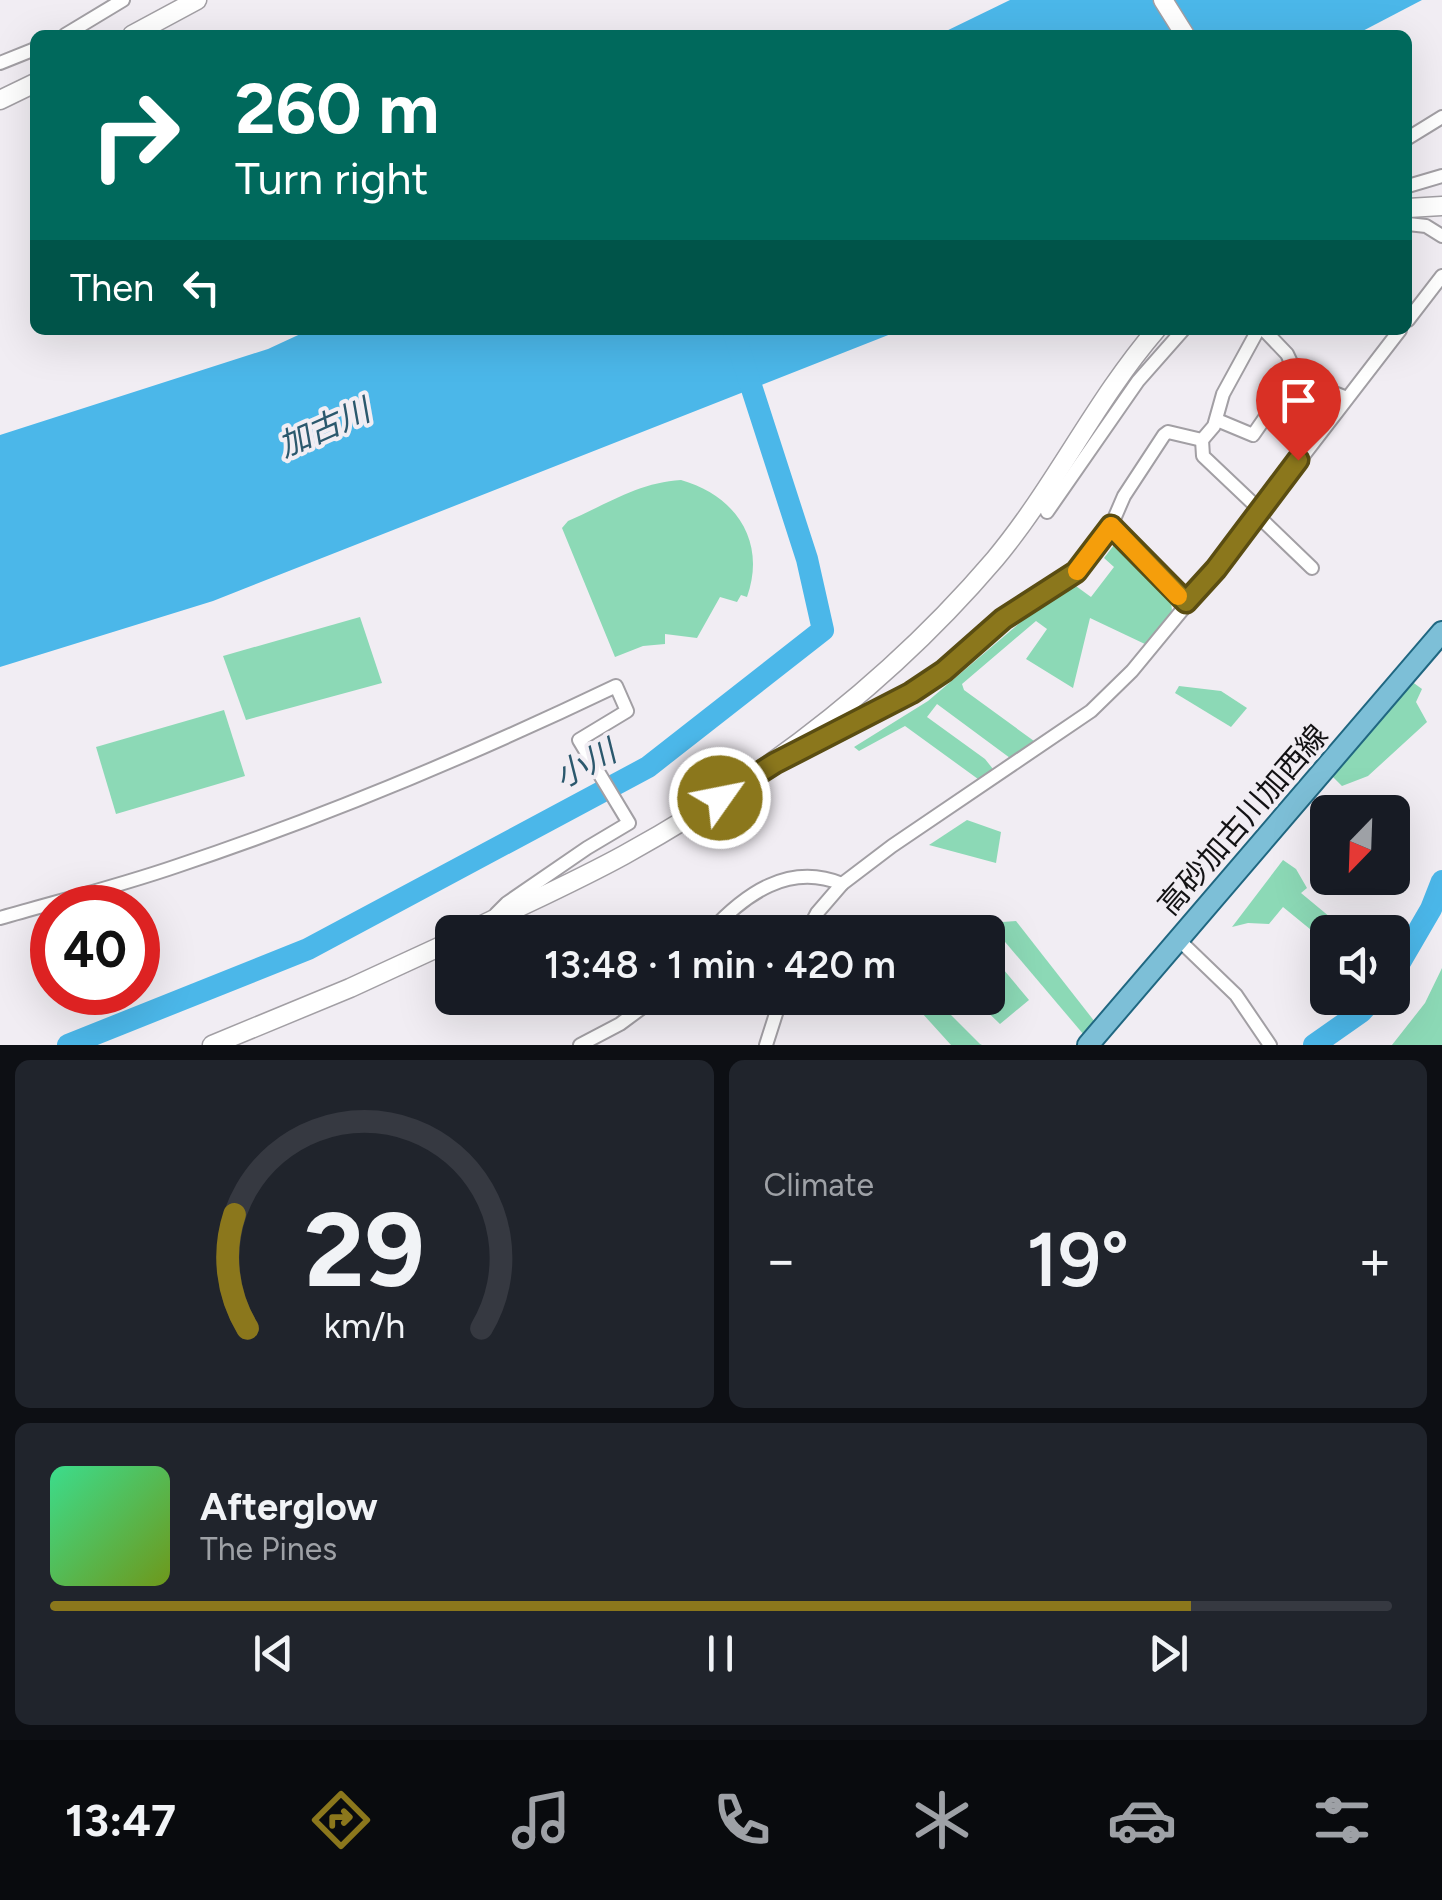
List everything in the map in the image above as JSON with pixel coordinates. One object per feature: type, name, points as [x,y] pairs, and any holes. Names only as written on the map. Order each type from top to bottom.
[{"type":"main road","name":"高砂加古川加西線","points":[[1088,1045],[1442,632]]},
{"type":"street","points":[[73,30],[104,6],[124,0]]},
{"type":"street","points":[[141,30],[197,0]]},
{"type":"street","points":[[1164,0],[1181,30]]},
{"type":"street","points":[[0,64],[30,50]]},
{"type":"street","points":[[0,100],[30,85]]},
{"type":"street","points":[[1412,136],[1442,117]]},
{"type":"street","points":[[1412,185],[1442,176]]},
{"type":"street","points":[[1412,208],[1442,206]]},
{"type":"street","points":[[1412,224],[1426,226],[1442,236]]},
{"type":"street","points":[[1412,315],[1442,276]]},
{"type":"street","points":[[775,763],[879,677],[996,557],[1152,335]]},
{"type":"street","points":[[1047,512],[1138,381],[1179,335]]},
{"type":"street","points":[[1258,335],[1223,394],[1217,420],[1202,440],[1203,456],[1312,568]]},
{"type":"street","points":[[1266,335],[1287,354],[1296,373],[1346,398]]},
{"type":"street","points":[[816,915],[842,884],[1091,711],[1132,671],[1396,335]]},
{"type":"street","points":[[1217,420],[1254,435],[1296,373]]},
{"type":"street","points":[[503,915],[624,855],[775,763],[911,693],[944,671],[1003,619],[1076,572],[1111,526],[1124,496],[1164,435],[1168,432],[1202,440]]},
{"type":"street","points":[[1111,526],[1186,602]]},
{"type":"street","points":[[0,918],[176,866],[349,802],[497,743],[616,686],[628,710],[578,740],[629,823],[586,848],[496,915]]},
{"type":"street","points":[[729,915],[753,893],[780,882],[820,875],[842,884]]},
{"type":"street","points":[[1179,940],[1236,994],[1269,1044]]},
{"type":"street","points":[[212,1045],[435,949]]},
{"type":"street","points":[[580,1045],[632,1015]]},
{"type":"street","points":[[766,1045],[776,1015]]},
{"type":"green space","points":[[681,480],[717,497],[742,523],[753,557],[747,597],[741,595],[737,602],[720,597],[697,638],[665,634],[665,644],[643,646],[615,657],[562,528],[568,521],[623,495]]},
{"type":"green space","points":[[1117,541],[1152,574],[1172,606],[1169,618],[1147,645],[1090,618],[1073,688],[1026,659],[1047,629],[1036,621],[962,684],[964,690],[1034,741],[1010,758],[937,704],[927,717],[993,769],[978,779],[905,726],[859,751],[854,747],[928,701],[1069,581],[1091,597],[1114,567],[1104,558]]},
{"type":"green space","points":[[360,617],[382,683],[246,720],[223,656]]},
{"type":"green space","points":[[1411,681],[1422,689],[1416,702],[1427,722],[1368,776],[1342,786],[1332,776]]},
{"type":"green space","points":[[1179,686],[1221,691],[1247,708],[1231,727],[1175,693]]},
{"type":"green space","points":[[224,710],[245,776],[116,814],[96,747]]},
{"type":"green space","points":[[967,820],[1001,832],[996,863],[929,845]]},
{"type":"green space","points":[[1283,860],[1296,869],[1307,888],[1301,893],[1328,915],[1310,915],[1310,929],[1283,907],[1269,924],[1232,927]]},
{"type":"green space","points":[[1016,921],[1095,1022],[1084,1035],[1005,942],[1005,922]]},
{"type":"green space","points":[[1442,968],[1442,1045],[1392,1045],[1425,1003]]},
{"type":"green space","points":[[1005,971],[1029,1000],[1000,1024],[991,1015],[1005,1015]]},
{"type":"green space","points":[[924,1015],[951,1015],[982,1045],[951,1045]]},
{"type":"water","points":[[1010,0],[1422,0],[1365,30],[948,30]]},
{"type":"water","name":"加古川","points":[[298,335],[888,335],[213,601],[0,667],[0,435],[268,349]]},
{"type":"waterway","name":"小川","points":[[68,1045],[308,949],[648,767],[823,630],[807,559],[735,335]]},
{"type":"waterway","points":[[1410,945],[1442,881]]},
{"type":"waterway","points":[[1314,1045],[1357,1015]]},
{"type":"slow traffic","points":[[1077,571],[1111,526],[1178,596]]},
{"type":"route","points":[[720,798],[775,763],[911,693],[944,671],[1003,619],[1076,572],[1111,526],[1186,602],[1216,569],[1298,460]]}]
